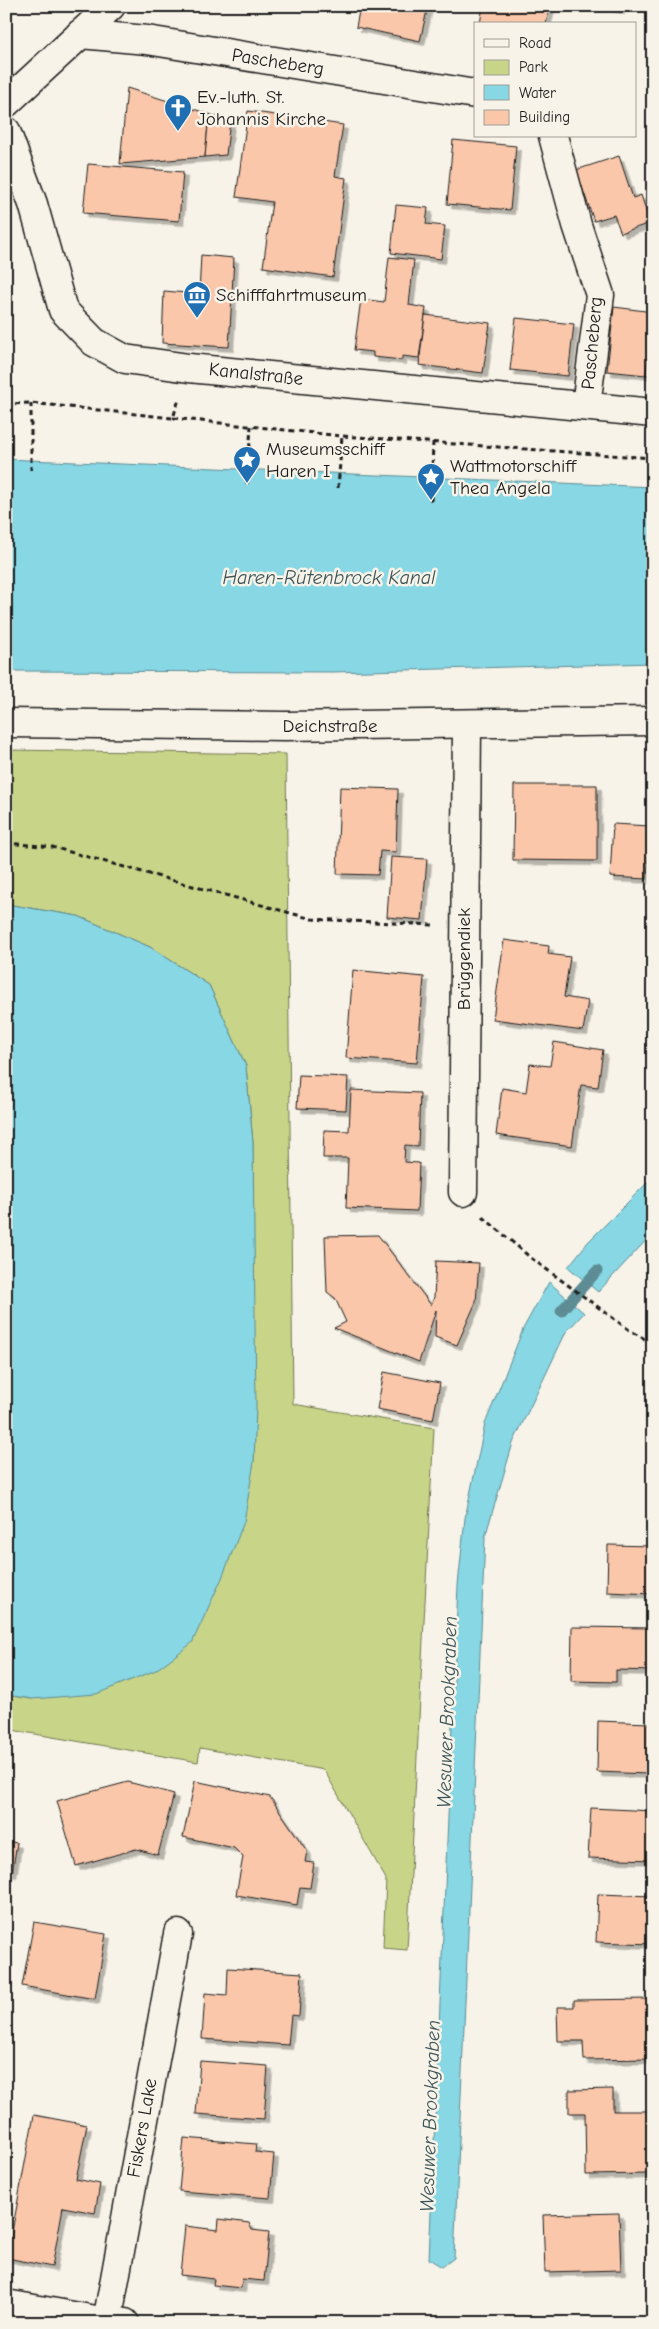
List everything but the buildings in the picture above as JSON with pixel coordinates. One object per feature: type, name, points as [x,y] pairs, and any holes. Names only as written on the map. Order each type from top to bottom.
[{"type":"street","points":[[6,103],[111,6]]},
{"type":"street","name":"Pascheberg","points":[[80,34],[147,40],[474,94]]},
{"type":"street","name":"Kanalstraße","points":[[6,131],[33,204],[63,310],[94,342],[125,359],[189,368],[653,413]]},
{"type":"street","name":"Pascheberg","points":[[554,138],[577,225],[600,295],[586,406]]},
{"type":"street","name":"Deichstraße","points":[[6,723],[276,726],[467,725],[653,721]]},
{"type":"street","name":"Brüggendiek","points":[[463,1192],[467,725]]},
{"type":"street","name":"Fiskers Lake","points":[[116,2322],[178,1934]]},
{"type":"street","points":[[6,2304],[116,2322]]},
{"type":"path","points":[[173,418],[189,368]]},
{"type":"path","points":[[31,403],[31,470]]},
{"type":"path","points":[[6,404],[31,403],[342,436],[653,458]]},
{"type":"path","points":[[247,484],[252,426]]},
{"type":"path","points":[[338,488],[342,436]]},
{"type":"path","points":[[431,501],[433,442]]},
{"type":"path","points":[[6,843],[52,847],[312,919],[464,927]]},
{"type":"path","points":[[463,1192],[484,1219],[531,1258],[628,1329],[653,1344]]},
{"type":"green space","points":[[6,750],[286,754],[293,1404],[434,1428],[407,1950],[383,1948],[386,1879],[324,1770],[200,1748],[198,1762],[6,1729],[6,1695],[32,1699],[254,1462],[253,1143],[246,1066],[209,985],[150,947],[78,916],[6,904]]},
{"type":"water","name":"Haren-Rütenbrock Kanal","points":[[6,459],[653,487],[653,663],[333,672],[6,671]]},
{"type":"water","points":[[6,904],[78,916],[150,947],[209,985],[246,1066],[253,1143],[256,1407],[254,1462],[244,1522],[222,1578],[192,1643],[156,1670],[96,1694],[32,1699],[6,1695]]},
{"type":"water","points":[[653,1177],[653,1233],[598,1292],[568,1267],[588,1242]]},
{"type":"water","points":[[549,1282],[584,1313],[566,1332],[513,1443],[485,1537],[454,2258],[442,2267],[429,2259],[458,1585],[465,1518],[485,1424],[524,1327]]},
{"type":"waterway","name":"Wesuwer Brookgraben","points":[[561,1311],[597,1271]]},
{"type":"place","name":"Ev.-luth. St. Johannis Kirche","points":[[178,132]]},
{"type":"place","name":"Schifffahrtmuseum","points":[[197,319]]},
{"type":"place","name":"Museumsschiff Haren I","points":[[247,484]]},
{"type":"place","name":"Wattmotorschiff Thea Angela","points":[[431,501]]}]
